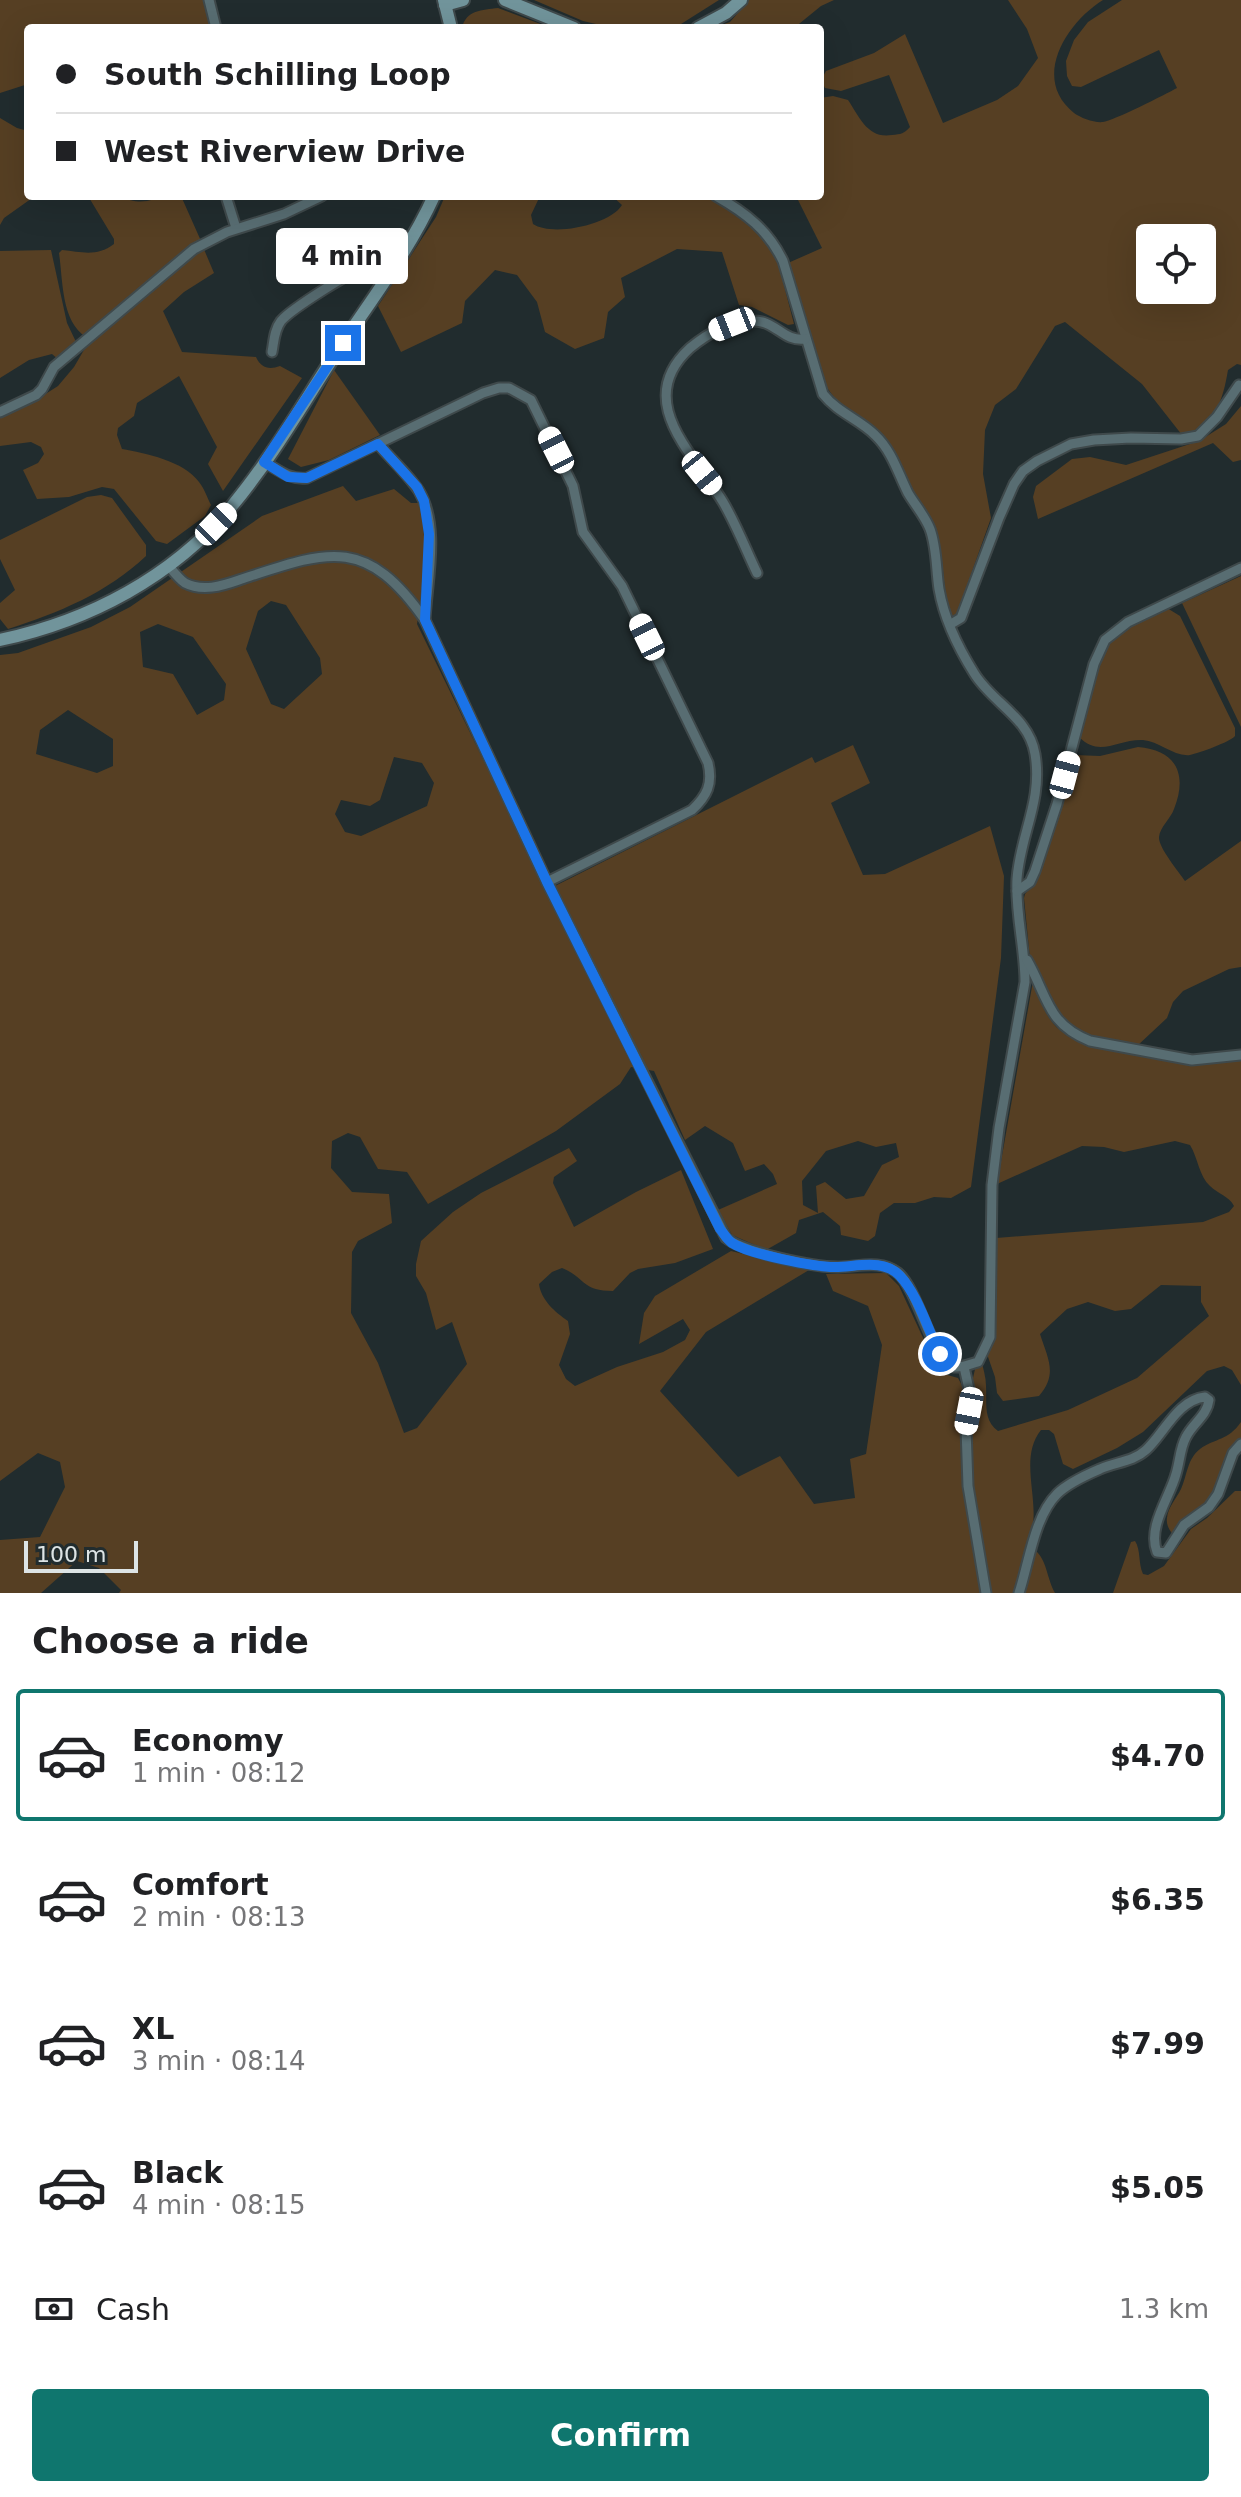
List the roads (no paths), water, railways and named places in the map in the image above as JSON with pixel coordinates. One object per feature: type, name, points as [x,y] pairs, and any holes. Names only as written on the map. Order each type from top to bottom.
[{"type":"street","points":[[209,0],[215,24]]},
{"type":"street","points":[[450,24],[444,2],[463,0]]},
{"type":"street","points":[[507,0],[564,24]]},
{"type":"street","points":[[705,24],[741,0]]},
{"type":"street","points":[[227,200],[236,228]]},
{"type":"street","points":[[0,412],[36,395],[54,367],[187,254],[236,228],[284,214],[314,200]]},
{"type":"street","points":[[0,640],[42,630],[98,609],[133,590],[203,537],[228,511],[264,462],[390,271],[432,200]]},
{"type":"street","points":[[168,565],[184,582],[206,588],[226,585],[314,557],[345,557],[370,566],[392,579],[425,620],[547,882],[726,1238],[759,1253],[819,1266],[886,1267],[899,1274],[910,1289],[933,1340],[948,1364],[964,1367],[978,1362],[990,1337],[992,1185],[999,1128],[1022,1004],[1025,957],[1017,891],[1018,868],[1034,808],[1037,778],[1034,746],[1024,725],[991,695],[976,676],[941,601],[930,529],[885,447],[867,428],[837,409],[823,394],[776,246],[754,220],[722,200]]},
{"type":"street","points":[[272,352],[276,329],[282,320],[322,290],[365,266],[390,271]]},
{"type":"street","points":[[757,573],[724,503],[685,448],[669,416],[665,400],[667,382],[676,365],[699,341],[732,324],[767,322],[787,337],[805,339]]},
{"type":"street","points":[[951,624],[961,618],[999,518],[1023,471],[1071,444],[1106,439],[1181,439],[1198,436],[1217,417],[1239,385]]},
{"type":"street","points":[[264,462],[288,477],[307,478],[499,388],[509,388],[531,400],[573,486],[583,532],[622,586],[711,774],[710,786],[703,800],[692,810],[547,882]]},
{"type":"street","points":[[378,444],[417,487],[424,501],[429,534],[425,620]]},
{"type":"street","points":[[1017,891],[1030,882],[1035,871],[1057,804],[1094,664],[1105,640],[1128,622],[1241,568]]},
{"type":"street","points":[[1025,957],[1055,1017],[1078,1037],[1192,1060],[1241,1055]]},
{"type":"street","points":[[964,1367],[971,1398],[966,1428],[968,1486],[986,1593]]},
{"type":"street","points":[[1019,1593],[1033,1543],[1056,1495],[1099,1469],[1130,1460],[1144,1451],[1163,1428],[1193,1401],[1205,1397],[1209,1405],[1182,1447],[1176,1475],[1159,1519],[1154,1542],[1157,1552],[1166,1553],[1184,1525],[1209,1507],[1218,1494],[1233,1453],[1241,1444]]}]
